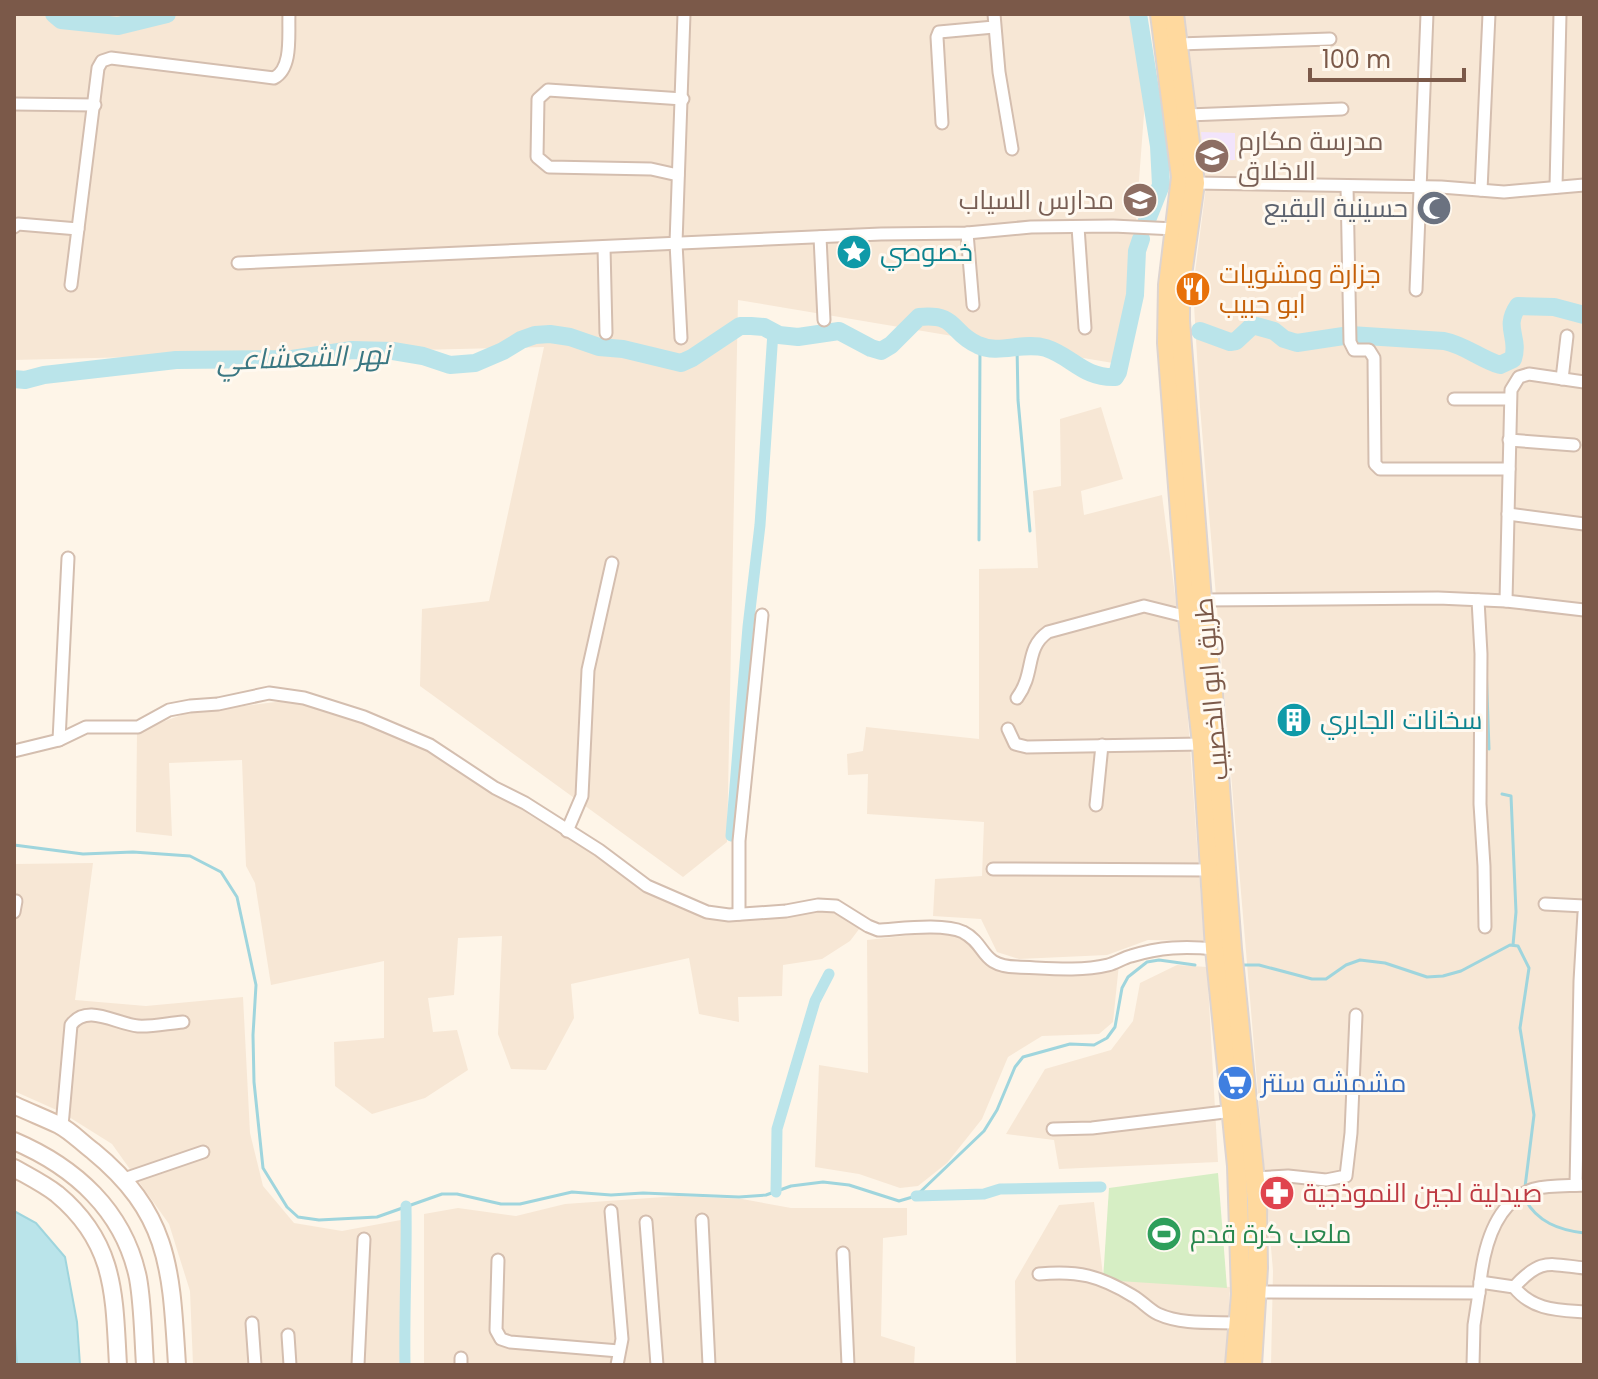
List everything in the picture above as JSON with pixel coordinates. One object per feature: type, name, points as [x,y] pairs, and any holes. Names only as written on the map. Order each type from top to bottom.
[{"type":"main road","name":"طريق ابو الخصيب","points":[[1160,14],[1181,177],[1167,308],[1213,693],[1232,949],[1255,1178],[1248,1220],[1235,1365]]},
{"type":"main road","name":"طريق ابو الخصيب","points":[[1174,14],[1195,183],[1179,304],[1188,617],[1202,744],[1215,949],[1257,1292],[1252,1365]]},
{"type":"main road","points":[[14,1105],[62,1126],[124,1179],[147,1209],[160,1235],[167,1261],[177,1365]]},
{"type":"main road","points":[[14,1141],[38,1151],[68,1171],[95,1192],[114,1217],[130,1248],[138,1278],[145,1365]]},
{"type":"main road","points":[[14,1168],[55,1192],[96,1237],[111,1273],[118,1365]]},
{"type":"street","points":[[71,285],[98,68],[102,61],[111,58],[274,78],[283,71],[287,61],[289,14]]},
{"type":"street","points":[[681,338],[676,243],[684,14]]},
{"type":"street","points":[[994,14],[1012,149]]},
{"type":"street","points":[[1416,290],[1427,14]]},
{"type":"street","points":[[1481,190],[1489,14]]},
{"type":"street","points":[[1556,187],[1560,14]]},
{"type":"street","points":[[942,123],[939,32],[994,27]]},
{"type":"street","points":[[1178,44],[1330,39]]},
{"type":"street","points":[[678,175],[651,169],[549,167],[542,164],[537,157],[538,99],[548,90],[683,99]]},
{"type":"street","points":[[14,104],[95,105]]},
{"type":"street","points":[[1188,115],[1342,109]]},
{"type":"street","points":[[1195,183],[1422,187],[1504,192],[1584,185]]},
{"type":"street","points":[[1347,186],[1350,337],[1354,350],[1369,350],[1374,358],[1375,464],[1380,469],[1509,469]]},
{"type":"street","points":[[14,227],[18,224],[78,229]]},
{"type":"street","points":[[238,263],[967,233],[1031,227],[1175,229]]},
{"type":"street","points":[[1078,227],[1085,328]]},
{"type":"street","points":[[967,233],[973,305]]},
{"type":"street","points":[[820,237],[824,320]]},
{"type":"street","points":[[604,247],[606,333]]},
{"type":"street","points":[[1562,379],[1567,336]]},
{"type":"street","points":[[1506,601],[1511,390],[1519,377],[1529,374],[1584,382]]},
{"type":"street","points":[[1454,399],[1510,399]]},
{"type":"street","points":[[1509,440],[1574,445]]},
{"type":"street","points":[[1508,514],[1584,524]]},
{"type":"street","points":[[59,740],[68,558]]},
{"type":"street","points":[[567,831],[582,796],[588,670],[612,563]]},
{"type":"street","points":[[1202,600],[1438,598],[1506,601],[1584,610]]},
{"type":"street","points":[[1478,600],[1485,927]]},
{"type":"street","points":[[1017,698],[1031,670],[1032,652],[1037,640],[1048,632],[1144,606],[1188,617]]},
{"type":"street","points":[[739,914],[739,841],[762,615]]},
{"type":"street","points":[[14,751],[59,740],[86,727],[138,727],[169,710],[269,693],[304,698],[364,717],[430,745],[599,850],[647,886],[707,912],[739,914],[818,905],[836,906],[878,930],[953,929],[973,940],[984,955],[997,965],[1016,967],[1074,969],[1109,965],[1171,946],[1215,949]]},
{"type":"street","points":[[1008,729],[1015,744],[1027,747],[1202,744]]},
{"type":"street","points":[[1096,805],[1102,745]]},
{"type":"street","points":[[993,869],[1210,870]]},
{"type":"street","points":[[1545,904],[1584,906]]},
{"type":"street","points":[[1473,1365],[1479,1287],[1493,1225],[1514,1199],[1538,1188],[1580,1185],[1580,981],[1584,913]]},
{"type":"street","points":[[1255,1178],[1288,1176],[1326,1180],[1346,1176],[1356,1015]]},
{"type":"street","points":[[62,1126],[71,1025],[76,1018],[98,1016],[138,1026],[183,1022]]},
{"type":"street","points":[[1053,1129],[1092,1128],[1233,1111]]},
{"type":"street","points":[[124,1179],[203,1152]]},
{"type":"street","points":[[611,1211],[622,1339],[617,1365]]},
{"type":"street","points":[[702,1220],[709,1365]]},
{"type":"street","points":[[646,1222],[657,1365]]},
{"type":"street","points":[[358,1365],[364,1239]]},
{"type":"street","points":[[843,1253],[848,1365]]},
{"type":"street","points":[[498,1260],[496,1330],[501,1339],[619,1351]]},
{"type":"street","points":[[1257,1292],[1514,1287],[1535,1266],[1546,1264],[1584,1268]]},
{"type":"street","points":[[1039,1274],[1067,1271],[1086,1274],[1121,1288],[1160,1315],[1187,1321],[1238,1323]]},
{"type":"street","points":[[1514,1287],[1529,1302],[1546,1309],[1584,1312]]},
{"type":"street","points":[[252,1323],[255,1365]]},
{"type":"street","points":[[288,1335],[290,1365]]},
{"type":"shaded area","points":[[14,14],[1144,14],[1149,48],[1125,365],[738,300],[727,842],[683,877],[420,686],[422,609],[489,601],[544,347],[14,360]]},
{"type":"shaded area","points":[[1184,14],[1584,14],[1584,1365],[1271,1365],[1273,1271],[1200,407],[1193,288],[1206,187]]},
{"type":"shaded area","points":[[1201,132],[1235,133],[1235,160],[1204,161]]},
{"type":"shaded area","points":[[1101,407],[1123,479],[1081,491],[1084,515],[1162,495],[1184,664],[1204,941],[1148,940],[1107,955],[1019,959],[997,952],[981,919],[933,916],[935,879],[982,876],[984,822],[867,814],[868,774],[848,775],[847,754],[863,751],[866,727],[979,739],[979,569],[1038,568],[1033,491],[1061,486],[1060,419]]},
{"type":"shaded area","points":[[299,699],[441,752],[531,816],[666,897],[722,917],[835,906],[863,924],[850,941],[822,959],[783,965],[782,996],[738,997],[739,1022],[699,1014],[689,958],[571,984],[574,1018],[546,1070],[511,1069],[498,1034],[502,936],[458,938],[454,995],[428,998],[433,1032],[457,1030],[468,1070],[425,1098],[372,1114],[335,1086],[334,1042],[384,1038],[384,961],[271,985],[255,883],[246,866],[242,760],[169,763],[172,836],[136,832],[137,731],[187,713]]},
{"type":"shaded area","points":[[93,863],[75,1000],[146,1006],[243,997],[250,1133],[263,1186],[294,1223],[342,1231],[406,1219],[400,1365],[193,1365],[190,1291],[169,1224],[112,1144],[61,1112],[14,1091],[14,864]]},
{"type":"shaded area","points":[[949,931],[976,944],[1006,970],[1119,964],[1113,1022],[1099,1034],[1042,1036],[1008,1057],[982,1119],[947,1163],[918,1186],[900,1188],[859,1174],[815,1167],[819,1065],[868,1073],[867,940]]},
{"type":"shaded area","points":[[1177,965],[1207,967],[1218,1162],[1059,1169],[1054,1140],[1006,1134],[1045,1069],[1111,1050],[1133,1021],[1140,983]]},
{"type":"shaded area","points":[[678,1196],[742,1199],[791,1208],[907,1208],[907,1235],[883,1238],[881,1336],[915,1347],[914,1365],[424,1365],[424,1214],[458,1208],[516,1216],[565,1204]]},
{"type":"shaded area","points":[[1094,1202],[1103,1275],[1230,1287],[1226,1365],[1016,1365],[1015,1281],[1059,1205]]},
{"type":"green space","name":"ملعب كرة قدم","points":[[1218,1173],[1227,1288],[1103,1280],[1109,1188]]},
{"type":"water","points":[[14,1211],[36,1223],[65,1257],[77,1322],[80,1365],[17,1365]]},
{"type":"waterway","points":[[54,14],[61,20],[118,26],[167,14]]},
{"type":"waterway","name":"نهر الشعشاعي","points":[[1138,14],[1159,146],[1161,185],[1147,220]]},
{"type":"waterway","name":"نهر الشعشاعي","points":[[14,379],[176,360],[292,359],[352,350],[393,351],[450,365],[475,363],[521,340],[550,334],[681,363],[740,326],[764,327],[779,335],[798,337],[839,331],[881,351],[919,317],[941,318],[969,340],[986,348],[1046,348],[1086,371],[1115,377],[1135,295],[1137,251],[1141,239]]},
{"type":"waterway","points":[[1200,331],[1230,342],[1256,326],[1297,343],[1350,335],[1444,341],[1500,365],[1513,359],[1512,320],[1518,306],[1554,307],[1584,315]]},
{"type":"waterway","points":[[731,836],[748,627],[760,525],[773,332]]},
{"type":"waterway","points":[[1017,346],[1018,400],[1030,531]]},
{"type":"waterway","points":[[979,540],[980,347]]},
{"type":"waterway","points":[[1486,664],[1489,749]]},
{"type":"waterway","points":[[1502,794],[1511,796],[1516,912],[1513,945]]},
{"type":"waterway","points":[[14,845],[83,854],[133,852],[190,856],[221,872],[237,897],[256,985],[254,1082],[263,1168],[287,1207],[298,1217],[319,1220],[377,1217],[442,1194],[457,1194],[501,1204],[520,1204],[572,1192],[739,1197],[766,1195],[791,1186],[823,1182],[849,1185],[899,1201],[916,1196],[984,1131],[997,1110],[1015,1067],[1023,1057],[1070,1044],[1094,1045],[1107,1038],[1115,1027],[1122,988],[1128,977],[1147,962],[1159,960],[1195,965]]},
{"type":"waterway","points":[[1242,965],[1259,965],[1312,979],[1326,979],[1346,965],[1360,960],[1385,963],[1427,977],[1443,976],[1461,971],[1510,945],[1518,946],[1529,968],[1520,1028],[1534,1115],[1525,1187]]},
{"type":"waterway","points":[[776,1192],[777,1129],[815,1001],[829,974]]},
{"type":"waterway","points":[[916,1196],[984,1194],[1000,1189],[1101,1187]]},
{"type":"waterway","points":[[1525,1199],[1536,1214],[1550,1224],[1584,1233]]},
{"type":"waterway","points":[[405,1365],[406,1206]]},
{"type":"place","name":"مدرسة مكارم الاخلاق","points":[[1212,156]]},
{"type":"place","name":"مدارس السياب","points":[[1140,200]]},
{"type":"place","name":"حسينية البقيع","points":[[1434,208]]},
{"type":"place","name":"خصوصي","points":[[854,252]]},
{"type":"place","name":"جزارة ومشويات ابو حبيب","points":[[1193,289]]},
{"type":"place","name":"سخانات الجابري","points":[[1294,720]]},
{"type":"place","name":"مشمشه سنتر","points":[[1235,1083]]},
{"type":"place","name":"صيدلية لجين النموذجية","points":[[1277,1193]]},
{"type":"place","name":"ملعب كرة قدم","points":[[1164,1234]]}]
